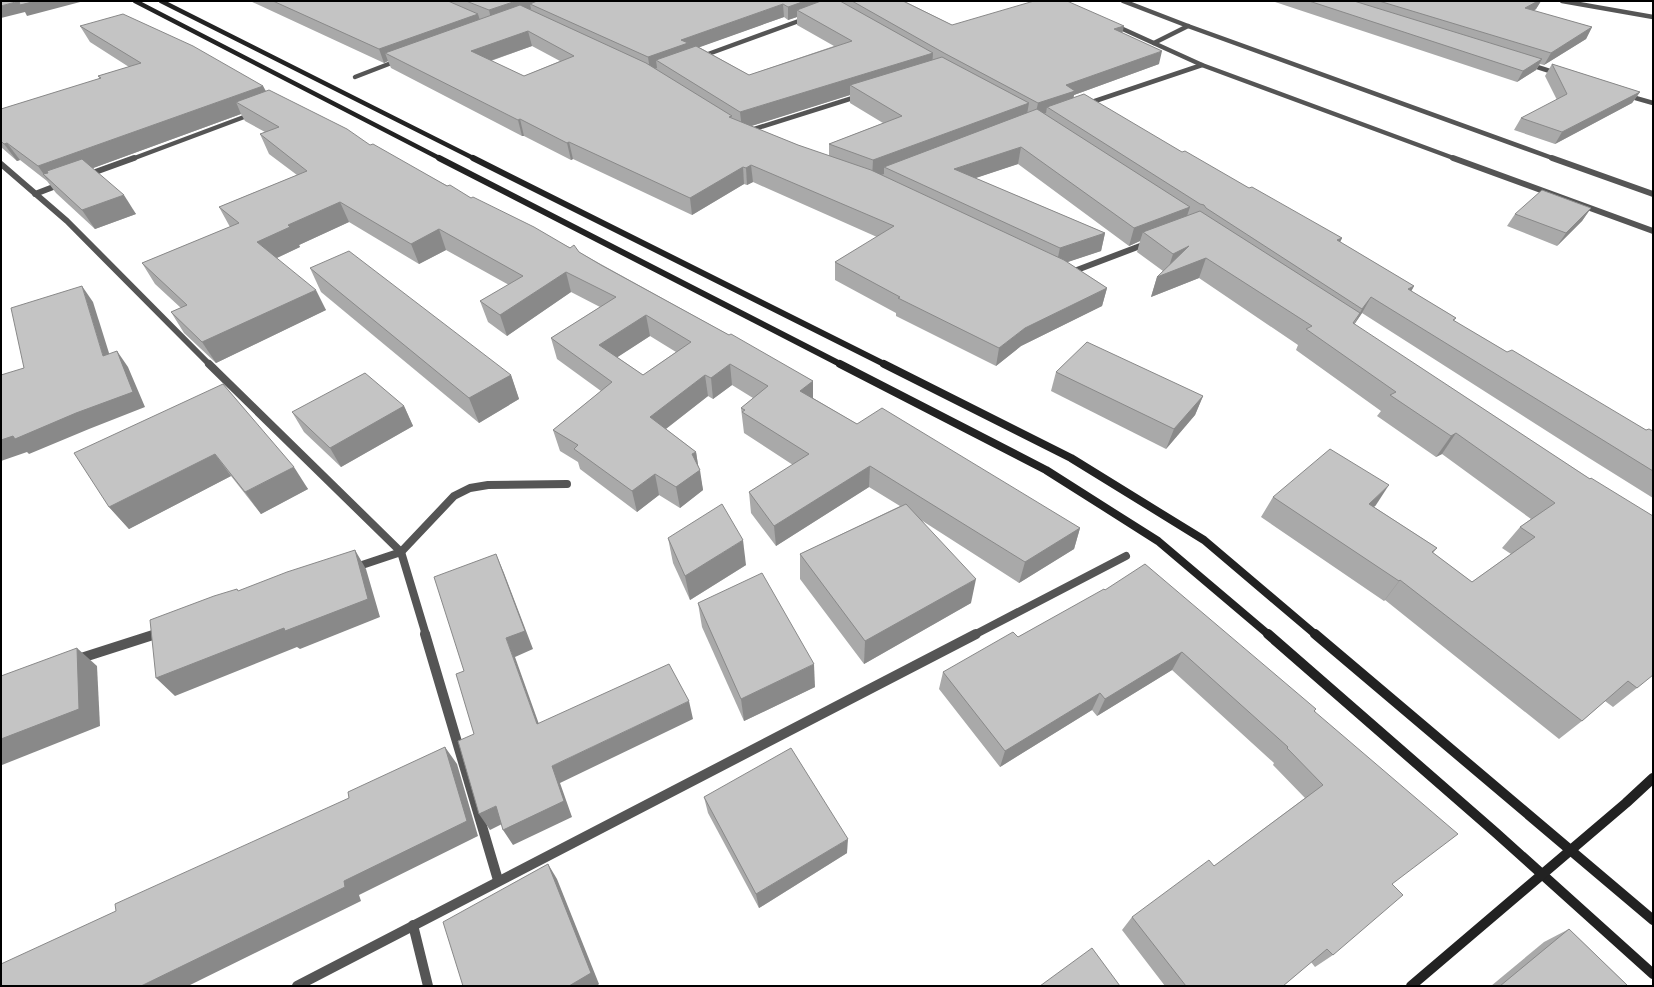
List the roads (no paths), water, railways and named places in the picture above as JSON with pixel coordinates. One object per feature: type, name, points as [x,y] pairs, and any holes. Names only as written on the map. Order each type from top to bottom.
[{"type":"main road","points":[[135,1],[1046,470],[1158,541],[1219,590],[1653,974]]},
{"type":"main road","points":[[161,1],[1071,458],[1204,540],[1653,920]]},
{"type":"main road","points":[[1411,986],[1570,849],[1626,803],[1653,778]]},
{"type":"street","points":[[1123,1],[1188,26],[1653,194]]},
{"type":"street","points":[[1129,3],[1135,1]]},
{"type":"street","points":[[1562,1],[1653,17]]},
{"type":"street","points":[[694,59],[812,16]]},
{"type":"street","points":[[1106,22],[1202,65],[1653,231]]},
{"type":"street","points":[[1154,43],[1188,26]]},
{"type":"street","points":[[355,76],[405,58]]},
{"type":"street","points":[[1521,62],[1565,76]]},
{"type":"street","points":[[1078,107],[1202,65]]},
{"type":"street","points":[[1617,92],[1653,103]]},
{"type":"street","points":[[749,136],[742,133],[867,94]]},
{"type":"street","points":[[80,177],[259,111]]},
{"type":"street","points":[[1,164],[67,220],[144,300],[401,552],[498,880]]},
{"type":"street","points":[[35,194],[65,183]]},
{"type":"street","points":[[1065,275],[1152,242]]},
{"type":"street","points":[[342,572],[401,552],[454,496],[470,488],[488,485],[567,484]]},
{"type":"street","points":[[297,986],[498,880],[1126,556]]},
{"type":"street","points":[[68,662],[172,628]]},
{"type":"street","points":[[413,925],[428,986]]}]
